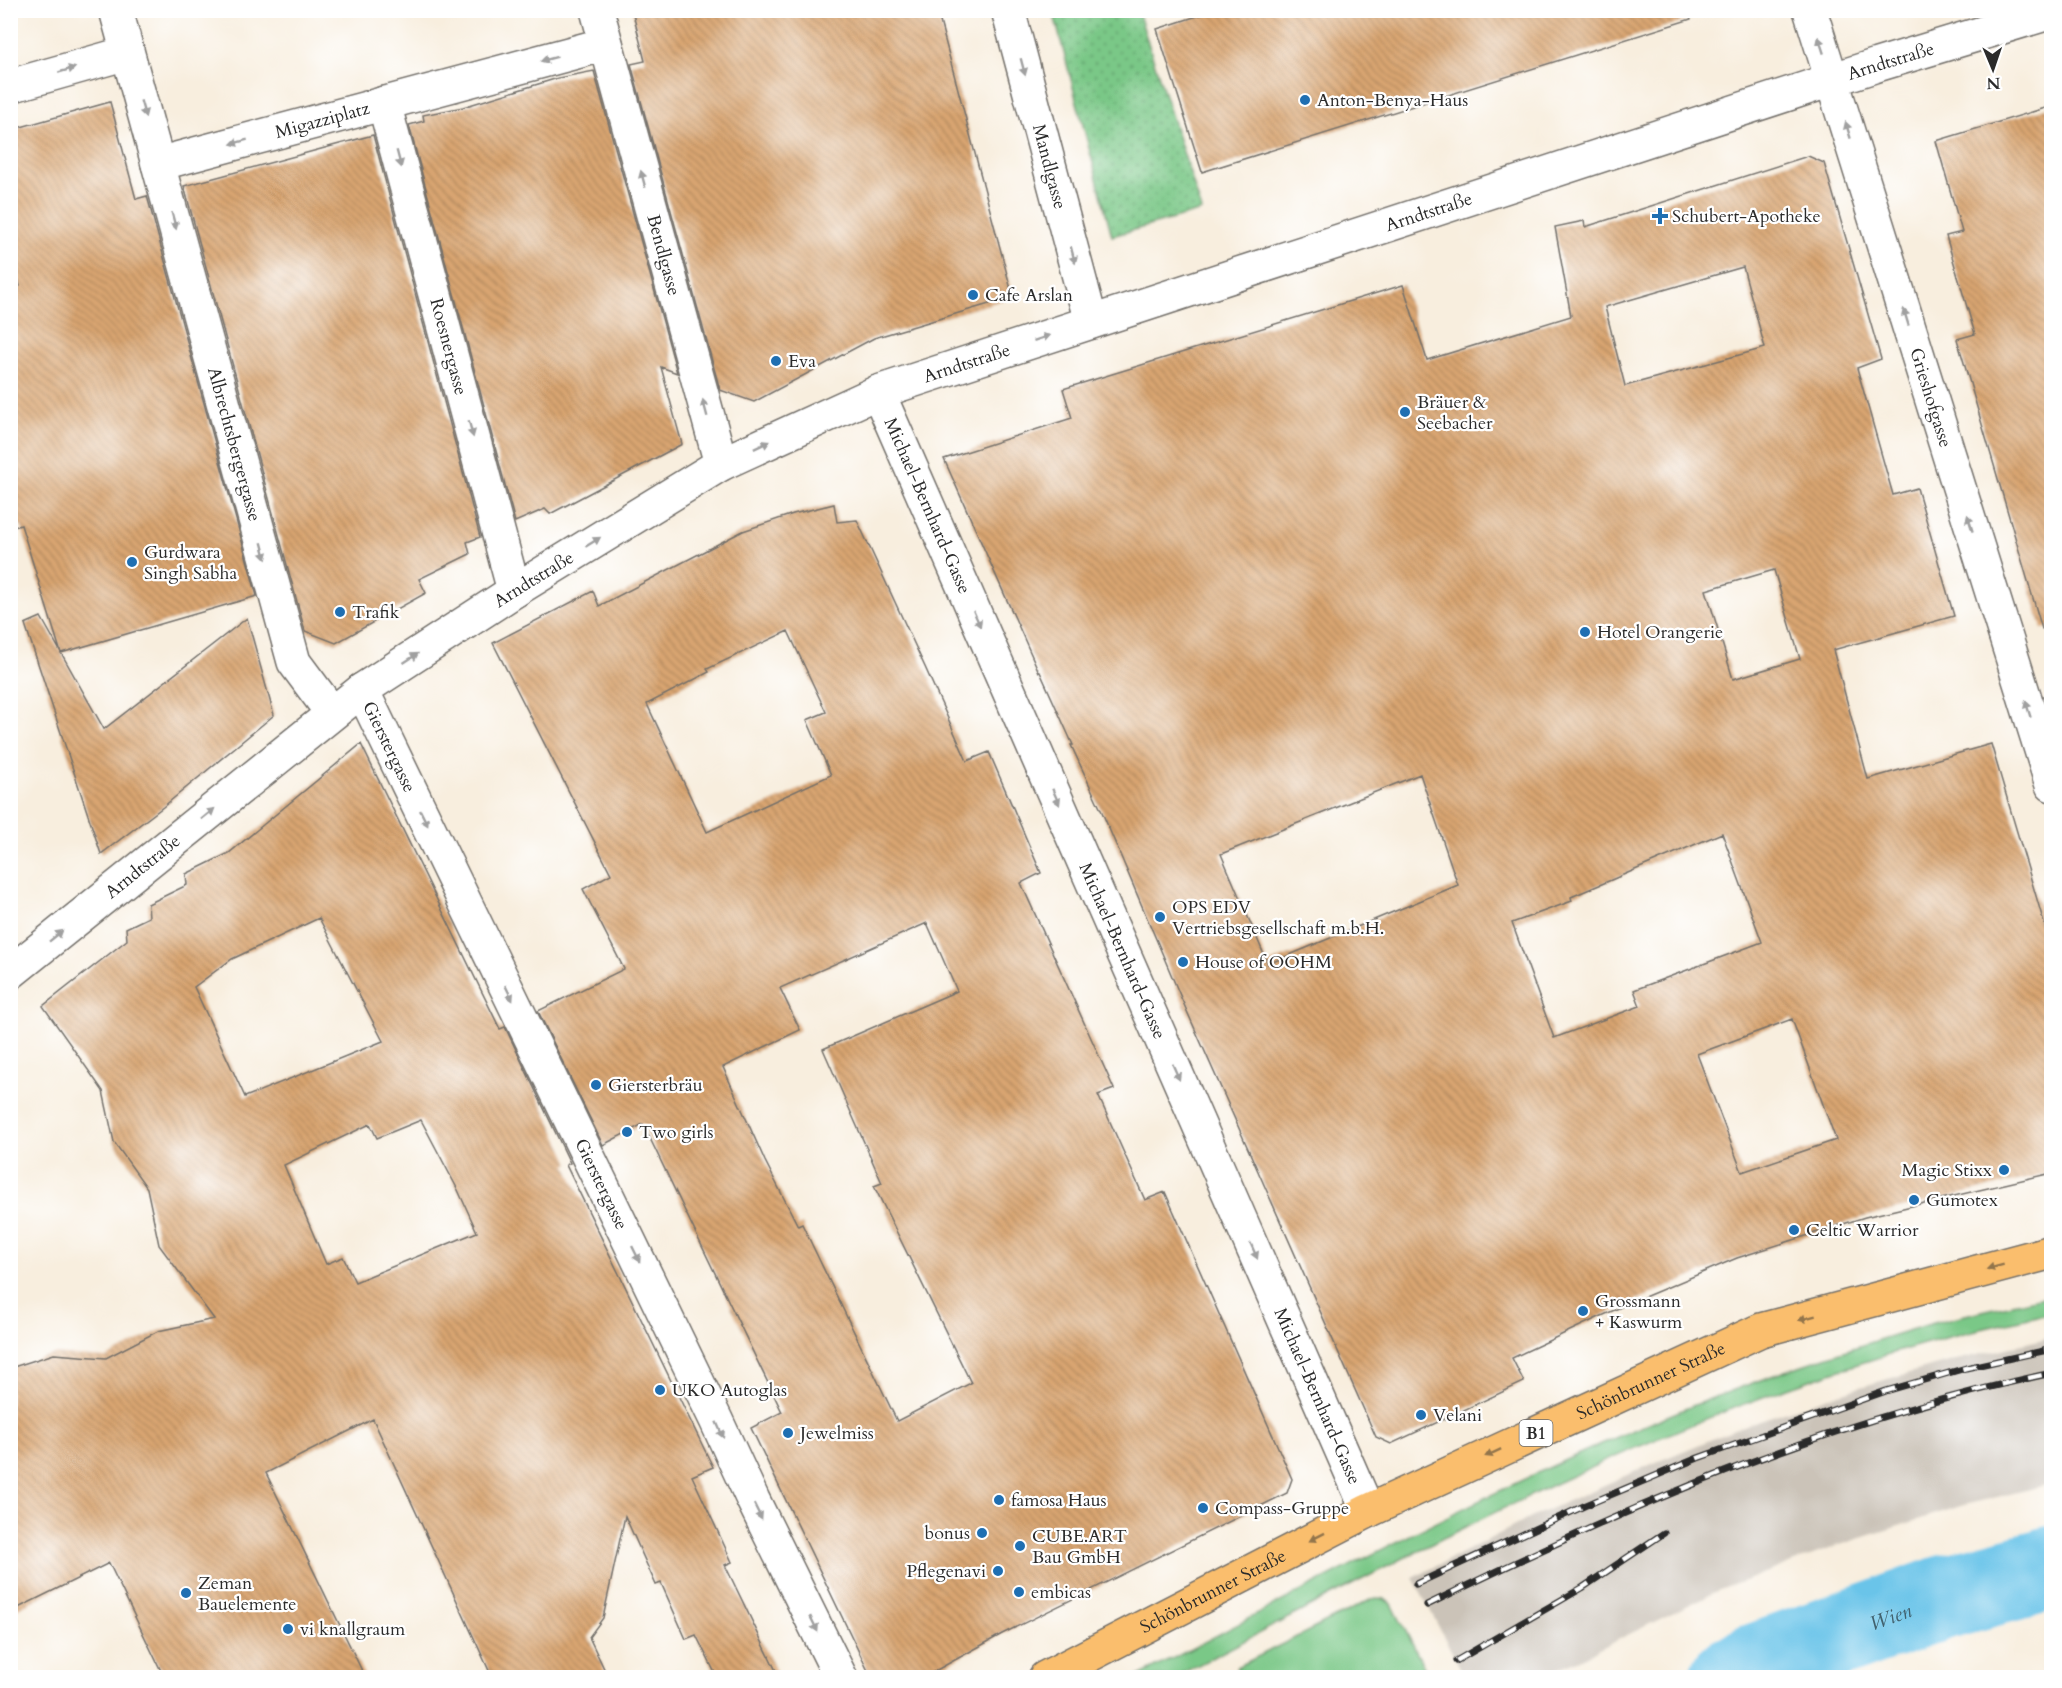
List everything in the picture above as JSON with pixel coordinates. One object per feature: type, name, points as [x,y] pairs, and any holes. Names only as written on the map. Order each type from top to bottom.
[{"type":"main road","name":"Schönbrunner Straße","points":[[1045,1677],[1368,1511],[1761,1330],[2052,1252]]},
{"type":"street","points":[[116,10],[159,164]]},
{"type":"street","points":[[597,10],[606,44]]},
{"type":"street","name":"Mandlgasse","points":[[1008,10],[1091,322]]},
{"type":"street","name":"Grieshofgasse","points":[[1810,10],[2052,785]]},
{"type":"street","name":"Arndtstraße","points":[[10,973],[362,690],[514,591],[721,464],[878,392],[1832,80],[2052,12]]},
{"type":"street","name":"Migazziplatz","points":[[159,164],[606,44]]},
{"type":"street","name":"Bendlgasse","points":[[606,44],[721,464]]},
{"type":"street","points":[[10,86],[128,53]]},
{"type":"street","name":"Roesnergasse","points":[[384,103],[514,591]]},
{"type":"street","name":"Albrechtsbergergasse","points":[[159,164],[294,662],[333,713]]},
{"type":"street","name":"Michael-Bernhard-Gasse","points":[[878,392],[1368,1511]]},
{"type":"street","name":"Gierstergasse","points":[[362,690],[753,1500],[841,1677]]},
{"type":"shaded area","points":[[2051,1337],[2051,1484],[1964,1505],[1837,1546],[1717,1591],[1542,1677],[1465,1677],[1413,1578],[1532,1517],[1751,1423],[1853,1389],[1941,1364]]},
{"type":"green space","points":[[1053,11],[1138,11],[1202,211],[1112,236]]},
{"type":"green space","points":[[2051,1295],[2051,1313],[1902,1350],[1762,1397],[1671,1433],[1581,1472],[1478,1521],[1175,1677],[1137,1677],[1430,1525],[1654,1421],[1780,1373],[1880,1339],[1945,1320]]},
{"type":"green space","points":[[1377,1598],[1392,1604],[1429,1677],[1236,1677],[1237,1667]]},
{"type":"building","points":[[632,10],[937,10],[1013,297],[874,338],[754,402],[720,390],[631,64],[645,61]]},
{"type":"building","name":"Anton-Benya-Haus","points":[[1216,10],[1690,10],[1691,19],[1202,172],[1157,29]]},
{"type":"building","points":[[594,71],[677,373],[661,367],[682,444],[550,514],[545,509],[515,522],[409,125],[424,121],[423,115],[463,107],[558,78]]},
{"type":"building","points":[[110,102],[136,199],[147,196],[257,596],[61,653],[21,525],[10,528],[10,289],[20,286],[10,251],[10,130]]},
{"type":"building","points":[[2052,106],[2052,627],[2042,629],[1957,339],[1975,334],[1946,236],[1962,232],[1936,141]]},
{"type":"building","points":[[373,135],[480,537],[467,542],[470,554],[419,579],[426,593],[336,643],[305,631],[184,186]]},
{"type":"building","points":[[1808,156],[1824,163],[1881,359],[1857,368],[1893,495],[1917,488],[1954,616],[1833,650],[1868,779],[1991,744],[2052,950],[2052,1173],[1865,1217],[1737,1258],[1623,1306],[1512,1358],[1524,1382],[1391,1444],[1376,1437],[1182,1000],[1071,745],[1073,745],[944,459],[1072,418],[1063,389],[1403,285],[1427,360],[1571,316],[1555,227],[1584,221],[1585,227]],"holes":[[[1743,267],[1765,348],[1625,386],[1605,307]],[[1774,570],[1800,659],[1733,679],[1706,590]],[[1420,774],[1458,885],[1268,964],[1221,854]],[[1722,833],[1762,942],[1634,990],[1640,1006],[1554,1038],[1512,923],[1572,901],[1571,897]],[[1792,1019],[1836,1140],[1742,1172],[1697,1054]]]},
{"type":"building","points":[[834,504],[837,522],[857,520],[967,761],[989,752],[1041,873],[1021,883],[1114,1089],[1098,1095],[1145,1200],[1165,1192],[1292,1479],[1287,1493],[1002,1634],[924,1677],[871,1677],[751,1428],[782,1412],[643,1124],[603,1145],[538,1011],[624,969],[583,889],[611,874],[493,643],[593,591],[599,606],[743,531],[793,514]],"holes":[[[788,631],[826,712],[807,720],[831,775],[707,832],[647,704],[709,672],[707,669]],[[927,923],[957,991],[823,1049],[882,1183],[874,1186],[971,1383],[897,1421],[802,1224],[798,1226],[765,1161],[723,1067],[800,1030],[780,988]]]},
{"type":"building","points":[[41,617],[104,729],[247,618],[274,715],[163,807],[101,854],[25,624]]},
{"type":"building","points":[[361,744],[500,1029],[505,1027],[570,1163],[566,1165],[713,1467],[692,1476],[732,1562],[725,1565],[779,1677],[717,1677],[696,1635],[686,1639],[661,1583],[656,1585],[625,1516],[603,1618],[589,1637],[608,1677],[492,1677],[373,1419],[266,1473],[365,1677],[164,1677],[109,1563],[10,1612],[10,1368],[54,1354],[106,1358],[158,1331],[214,1319],[159,1245],[147,1188],[114,1142],[103,1091],[43,1006],[127,940],[126,928],[149,917],[148,904],[187,885],[186,874],[229,853]],"holes":[[[319,918],[383,1041],[245,1097],[194,987],[232,959]],[[421,1120],[477,1232],[355,1282],[343,1257],[326,1264],[284,1165],[370,1124],[377,1138]]]},
{"type":"waterway","name":"Wien","points":[[1732,1678],[1754,1666],[1945,1597],[2052,1568]]},
{"type":"railway","points":[[1416,1584],[1584,1506],[1698,1458],[1886,1391],[1966,1368],[2052,1349]]},
{"type":"railway","points":[[1427,1605],[1578,1533],[1732,1469],[1889,1415],[1970,1392],[2052,1373]]},
{"type":"railway","points":[[1456,1661],[1582,1588],[1664,1533]]},
{"type":"place","name":"Anton-Benya-Haus","points":[[1305,100]]},
{"type":"place","name":"Schubert-Apotheke","points":[[1660,216]]},
{"type":"place","name":"Cafe Arslan","points":[[973,295]]},
{"type":"place","name":"Eva","points":[[776,361]]},
{"type":"place","name":"Bräuer & Seebacher","points":[[1405,412]]},
{"type":"place","name":"Gurdwara Singh Sabha","points":[[132,562]]},
{"type":"place","name":"Trafik","points":[[340,612]]},
{"type":"place","name":"Hotel Orangerie","points":[[1585,632]]},
{"type":"place","name":"OPS EDV Vertriebsgesellschaft m.b.H.","points":[[1160,917]]},
{"type":"place","name":"House of OOHM","points":[[1183,962]]},
{"type":"place","name":"Giersterbräu","points":[[596,1085]]},
{"type":"place","name":"Two girls","points":[[627,1132]]},
{"type":"place","name":"Magic Stixx","points":[[2004,1170]]},
{"type":"place","name":"Gumotex","points":[[1914,1200]]},
{"type":"place","name":"Celtic Warrior","points":[[1794,1230]]},
{"type":"place","name":"Grossmann + Kaswurm","points":[[1583,1311]]},
{"type":"place","name":"UKO Autoglas","points":[[660,1390]]},
{"type":"place","name":"Velani","points":[[1421,1415]]},
{"type":"place","name":"Jewelmiss","points":[[788,1433]]},
{"type":"place","name":"famosa Haus","points":[[999,1500]]},
{"type":"place","name":"Compass-Gruppe","points":[[1203,1508]]},
{"type":"place","name":"bonus","points":[[982,1533]]},
{"type":"place","name":"CUBE.ART Bau GmbH","points":[[1020,1546]]},
{"type":"place","name":"Pflegenavi","points":[[998,1571]]},
{"type":"place","name":"embicas","points":[[1019,1592]]},
{"type":"place","name":"Zeman Bauelemente","points":[[186,1593]]},
{"type":"place","name":"vi knallgraum","points":[[288,1629]]}]
